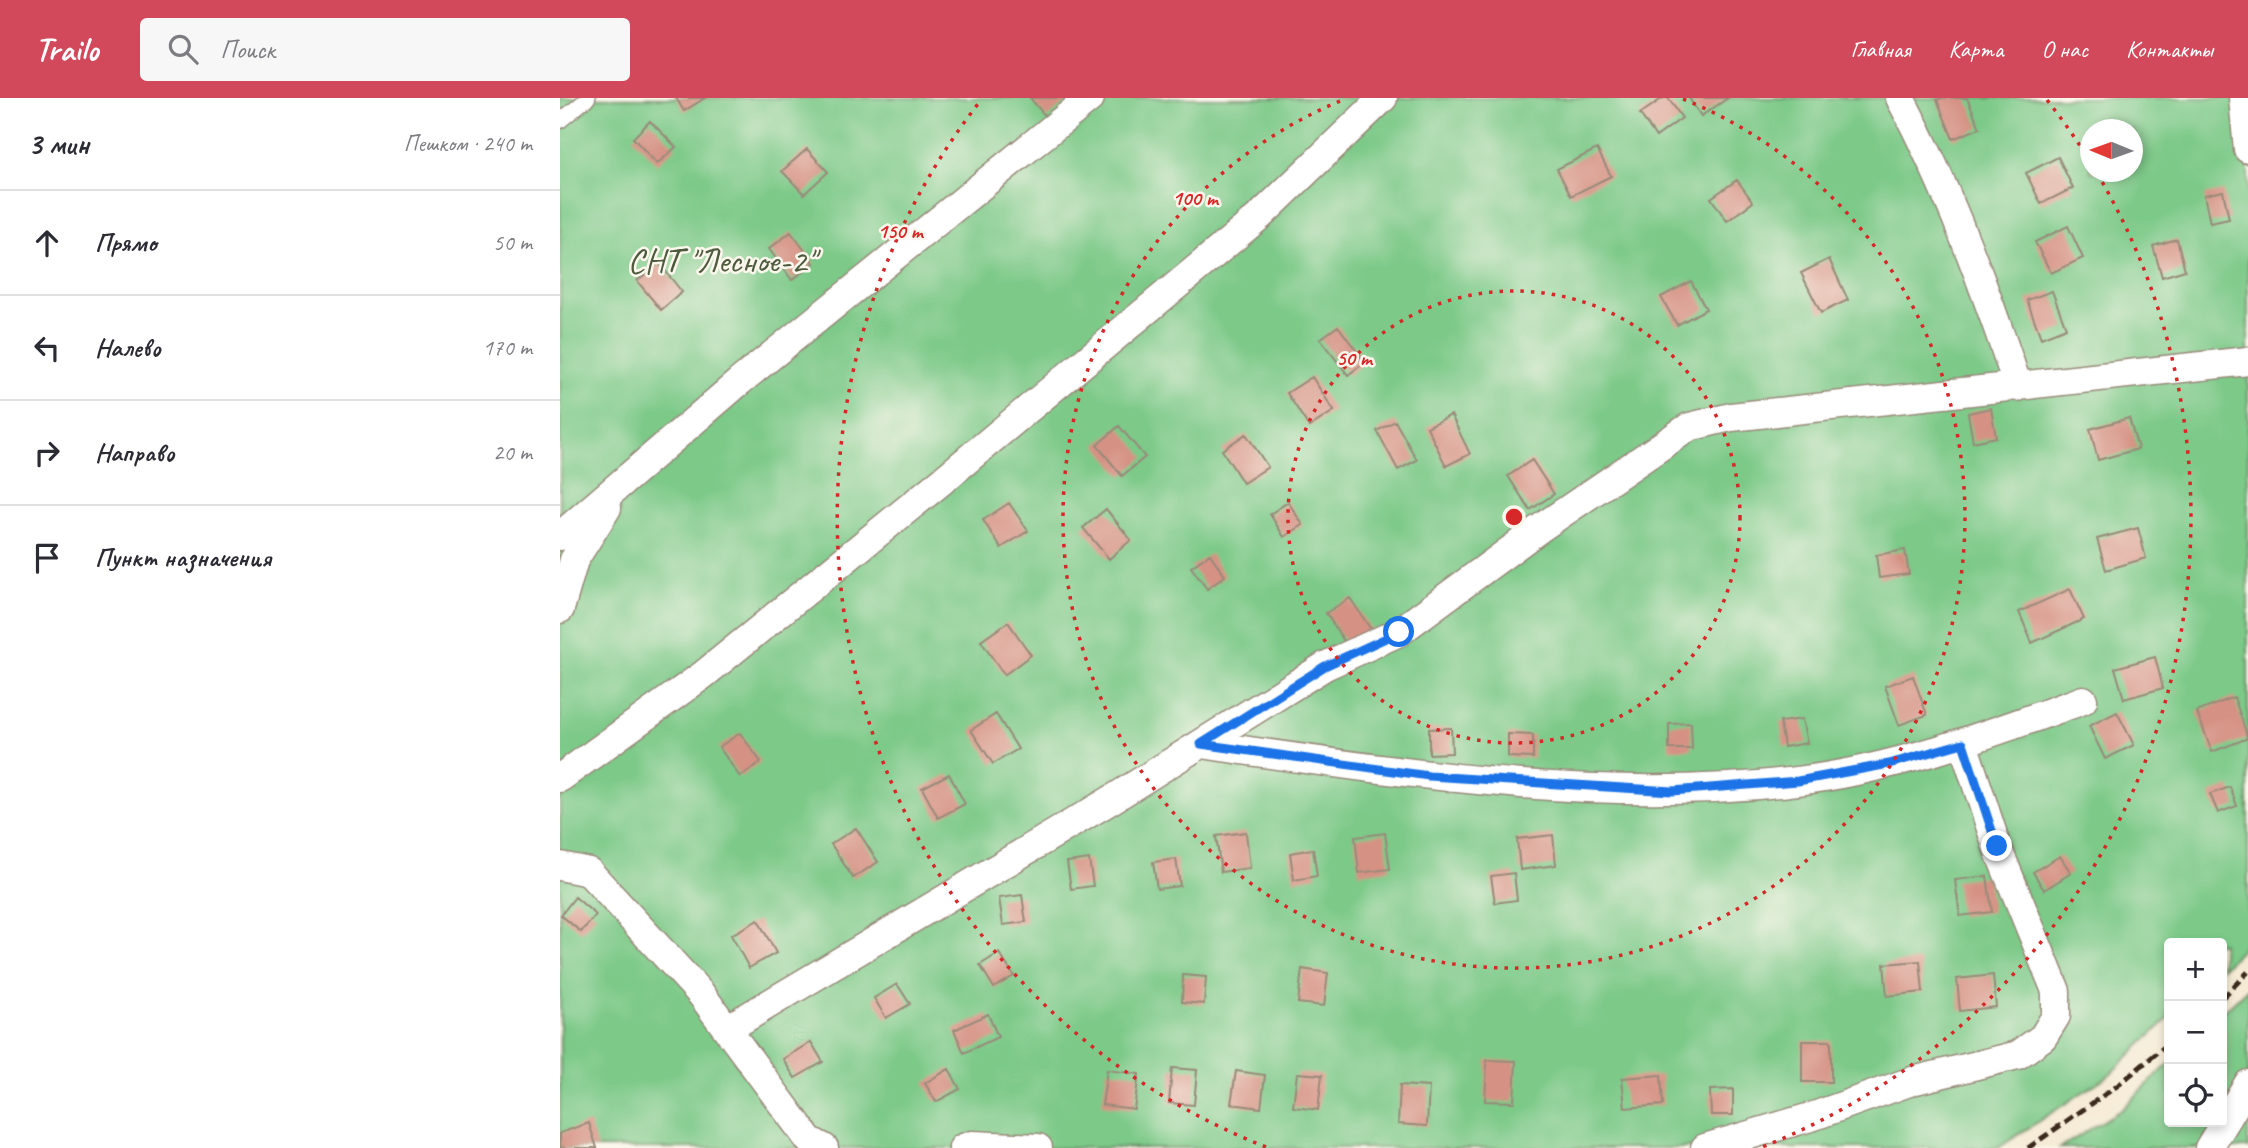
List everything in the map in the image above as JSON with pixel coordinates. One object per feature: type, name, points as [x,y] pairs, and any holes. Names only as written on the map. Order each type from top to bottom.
[{"type":"street","points":[[560,536],[739,382],[1090,98]]},
{"type":"street","points":[[560,778],[703,675],[964,462],[1261,215],[1383,98]]},
{"type":"street","points":[[1900,98],[1926,147],[1983,285],[2018,387]]},
{"type":"street","points":[[2243,98],[2248,149]]},
{"type":"street","points":[[727,1029],[1201,744],[1325,666],[1399,632],[1539,529],[1689,427],[1731,417],[2248,361]]},
{"type":"street","points":[[560,609],[574,560],[621,486]]},
{"type":"street","points":[[1201,744],[1429,776],[1672,791],[1798,781],[1889,764],[1963,743],[2083,700]]},
{"type":"street","points":[[1704,1148],[1814,1116],[1912,1081],[2018,1055],[2043,1037],[2056,1016],[2056,991],[1997,846],[1963,743]]},
{"type":"street","points":[[560,866],[589,872],[701,994],[809,1140],[824,1148]]},
{"type":"street","points":[[2209,1148],[2248,1084]]},
{"type":"street","points":[[962,1148],[972,1145],[1038,1148]]},
{"type":"lane","points":[[560,121],[588,98]]},
{"type":"green space","name":"СНТ \"Лесное-2\"","points":[[560,98],[2248,98],[2248,943],[2227,963],[2227,938],[2164,938],[2164,1023],[2109,1075],[1998,1148],[560,1148]]},
{"type":"green space","points":[[2248,988],[2248,1148],[2060,1148],[2122,1109],[2164,1069],[2164,1127],[2227,1127],[2227,1008]]},
{"type":"building","points":[[676,98],[705,98],[684,111]]},
{"type":"building","points":[[1030,98],[1072,98],[1047,118]]},
{"type":"building","points":[[1663,98],[1668,98],[1682,118],[1656,137],[1640,114]]},
{"type":"building","points":[[1689,98],[1728,98],[1701,116]]},
{"type":"building","points":[[1967,98],[1980,128],[1953,139],[1937,100]]},
{"type":"building","points":[[650,121],[676,147],[657,164],[633,138]]},
{"type":"building","points":[[807,149],[828,172],[804,194],[782,171]]},
{"type":"building","points":[[1597,149],[1611,176],[1571,196],[1557,169]]},
{"type":"building","points":[[2058,157],[2073,188],[2041,204],[2026,173]]},
{"type":"building","points":[[1737,180],[1753,202],[1727,221],[1711,198]]},
{"type":"building","points":[[2223,191],[2229,219],[2210,223],[2204,195]]},
{"type":"building","points":[[2068,226],[2083,258],[2051,273],[2035,242]]},
{"type":"building","points":[[791,232],[814,263],[792,280],[769,249]]},
{"type":"building","points":[[2177,239],[2185,270],[2162,277],[2153,246]]},
{"type":"building","points":[[1829,259],[1848,300],[1821,313],[1801,273]]},
{"type":"building","points":[[659,263],[682,292],[661,310],[637,281]]},
{"type":"building","points":[[1691,281],[1706,309],[1677,325],[1661,297]]},
{"type":"building","points":[[2052,291],[2066,328],[2041,338],[2027,300]]},
{"type":"building","points":[[1338,326],[1365,362],[1348,375],[1320,339]]},
{"type":"building","points":[[1312,377],[1334,411],[1309,427],[1287,393]]},
{"type":"building","points":[[1991,408],[1996,437],[1973,442],[1968,413]]},
{"type":"building","points":[[1451,415],[1470,454],[1446,466],[1427,427]]},
{"type":"building","points":[[2129,418],[2138,449],[2098,460],[2090,429]]},
{"type":"building","points":[[1395,421],[1417,460],[1398,470],[1377,431]]},
{"type":"building","points":[[1119,426],[1145,457],[1122,476],[1097,445]]},
{"type":"building","points":[[1246,434],[1268,467],[1243,483],[1222,450]]},
{"type":"building","points":[[1532,460],[1554,494],[1530,510],[1508,476]]},
{"type":"building","points":[[1288,502],[1303,525],[1284,537],[1270,514]]},
{"type":"building","points":[[1009,503],[1028,531],[1001,548],[983,520]]},
{"type":"building","points":[[1106,509],[1131,540],[1109,559],[1083,528]]},
{"type":"building","points":[[2138,528],[2146,558],[2106,570],[2097,539]]},
{"type":"building","points":[[1905,550],[1909,574],[1879,578],[1876,555]]},
{"type":"building","points":[[1210,554],[1225,576],[1207,589],[1191,567]]},
{"type":"building","points":[[2070,589],[2084,619],[2032,643],[2019,612]]},
{"type":"building","points":[[1350,598],[1372,631],[1348,647],[1326,613]]},
{"type":"building","points":[[1008,622],[1031,655],[1004,675],[981,641]]},
{"type":"building","points":[[2155,657],[2163,688],[2124,699],[2115,668]]},
{"type":"building","points":[[1913,676],[1927,715],[1899,725],[1885,686]]},
{"type":"building","points":[[2234,697],[2248,738],[2212,752],[2197,712]]},
{"type":"building","points":[[2117,712],[2134,745],[2105,759],[2089,726]]},
{"type":"building","points":[[996,714],[1018,749],[993,764],[971,730]]},
{"type":"building","points":[[1802,719],[1807,743],[1784,747],[1780,722]]},
{"type":"building","points":[[1691,723],[1692,749],[1669,749],[1669,724]]},
{"type":"building","points":[[1451,728],[1452,753],[1429,754],[1429,729]]},
{"type":"building","points":[[740,733],[761,762],[740,777],[719,747]]},
{"type":"building","points":[[1508,734],[1533,735],[1533,758],[1508,757]]},
{"type":"building","points":[[949,774],[965,804],[938,818],[922,788]]},
{"type":"building","points":[[2230,787],[2237,806],[2218,813],[2210,794]]},
{"type":"building","points":[[856,828],[878,862],[853,878],[831,844]]},
{"type":"building","points":[[1246,832],[1250,868],[1221,872],[1216,836]]},
{"type":"building","points":[[1385,833],[1390,869],[1359,873],[1355,837]]},
{"type":"building","points":[[1553,835],[1556,865],[1520,870],[1517,839]]},
{"type":"building","points":[[1313,849],[1317,876],[1294,880],[1290,853]]},
{"type":"building","points":[[2060,856],[2071,873],[2044,890],[2033,872]]},
{"type":"building","points":[[1089,859],[1093,886],[1071,889],[1067,862]]},
{"type":"building","points":[[1176,859],[1180,886],[1157,889],[1153,862]]},
{"type":"building","points":[[1514,873],[1517,900],[1495,903],[1491,876]]},
{"type":"building","points":[[1987,876],[1992,912],[1960,916],[1955,880]]},
{"type":"building","points":[[1022,895],[1026,922],[1003,925],[999,898]]},
{"type":"building","points":[[575,897],[596,915],[581,932],[561,915]]},
{"type":"building","points":[[758,920],[776,953],[749,968],[731,935]]},
{"type":"building","points":[[999,953],[1014,976],[994,988],[980,965]]},
{"type":"building","points":[[1920,961],[1923,992],[1887,996],[1884,964]]},
{"type":"building","points":[[1302,969],[1328,973],[1324,1006],[1298,1003]]},
{"type":"building","points":[[1183,975],[1206,977],[1204,1004],[1182,1002]]},
{"type":"building","points":[[1993,975],[1996,1007],[1960,1011],[1957,979]]},
{"type":"building","points":[[897,984],[910,1004],[886,1018],[874,998]]},
{"type":"building","points":[[988,1014],[998,1037],[964,1053],[954,1030]]},
{"type":"building","points":[[1802,1041],[1831,1041],[1831,1082],[1802,1082]]},
{"type":"building","points":[[811,1042],[823,1062],[795,1078],[783,1059]]},
{"type":"building","points":[[1487,1060],[1516,1061],[1514,1102],[1485,1101]]},
{"type":"building","points":[[1172,1068],[1197,1070],[1194,1105],[1169,1103]]},
{"type":"building","points":[[949,1069],[960,1089],[936,1102],[925,1083]]},
{"type":"building","points":[[1107,1070],[1139,1074],[1134,1109],[1102,1105]]},
{"type":"building","points":[[1236,1071],[1265,1075],[1261,1108],[1231,1104]]},
{"type":"building","points":[[1297,1073],[1322,1075],[1318,1110],[1293,1107]]},
{"type":"building","points":[[1661,1075],[1663,1105],[1625,1108],[1622,1078]]},
{"type":"building","points":[[1400,1085],[1429,1087],[1427,1126],[1398,1124]]},
{"type":"building","points":[[1733,1089],[1733,1115],[1711,1115],[1710,1090]]},
{"type":"building","points":[[589,1123],[597,1148],[560,1148],[560,1133]]},
{"type":"railway","points":[[2227,993],[2248,972]]},
{"type":"railway","points":[[2028,1148],[2117,1086],[2164,1047]]},
{"type":"route","points":[[1399,632],[1325,666],[1201,744],[1429,776],[1672,791],[1798,781],[1889,764],[1963,743],[1997,846]]}]
